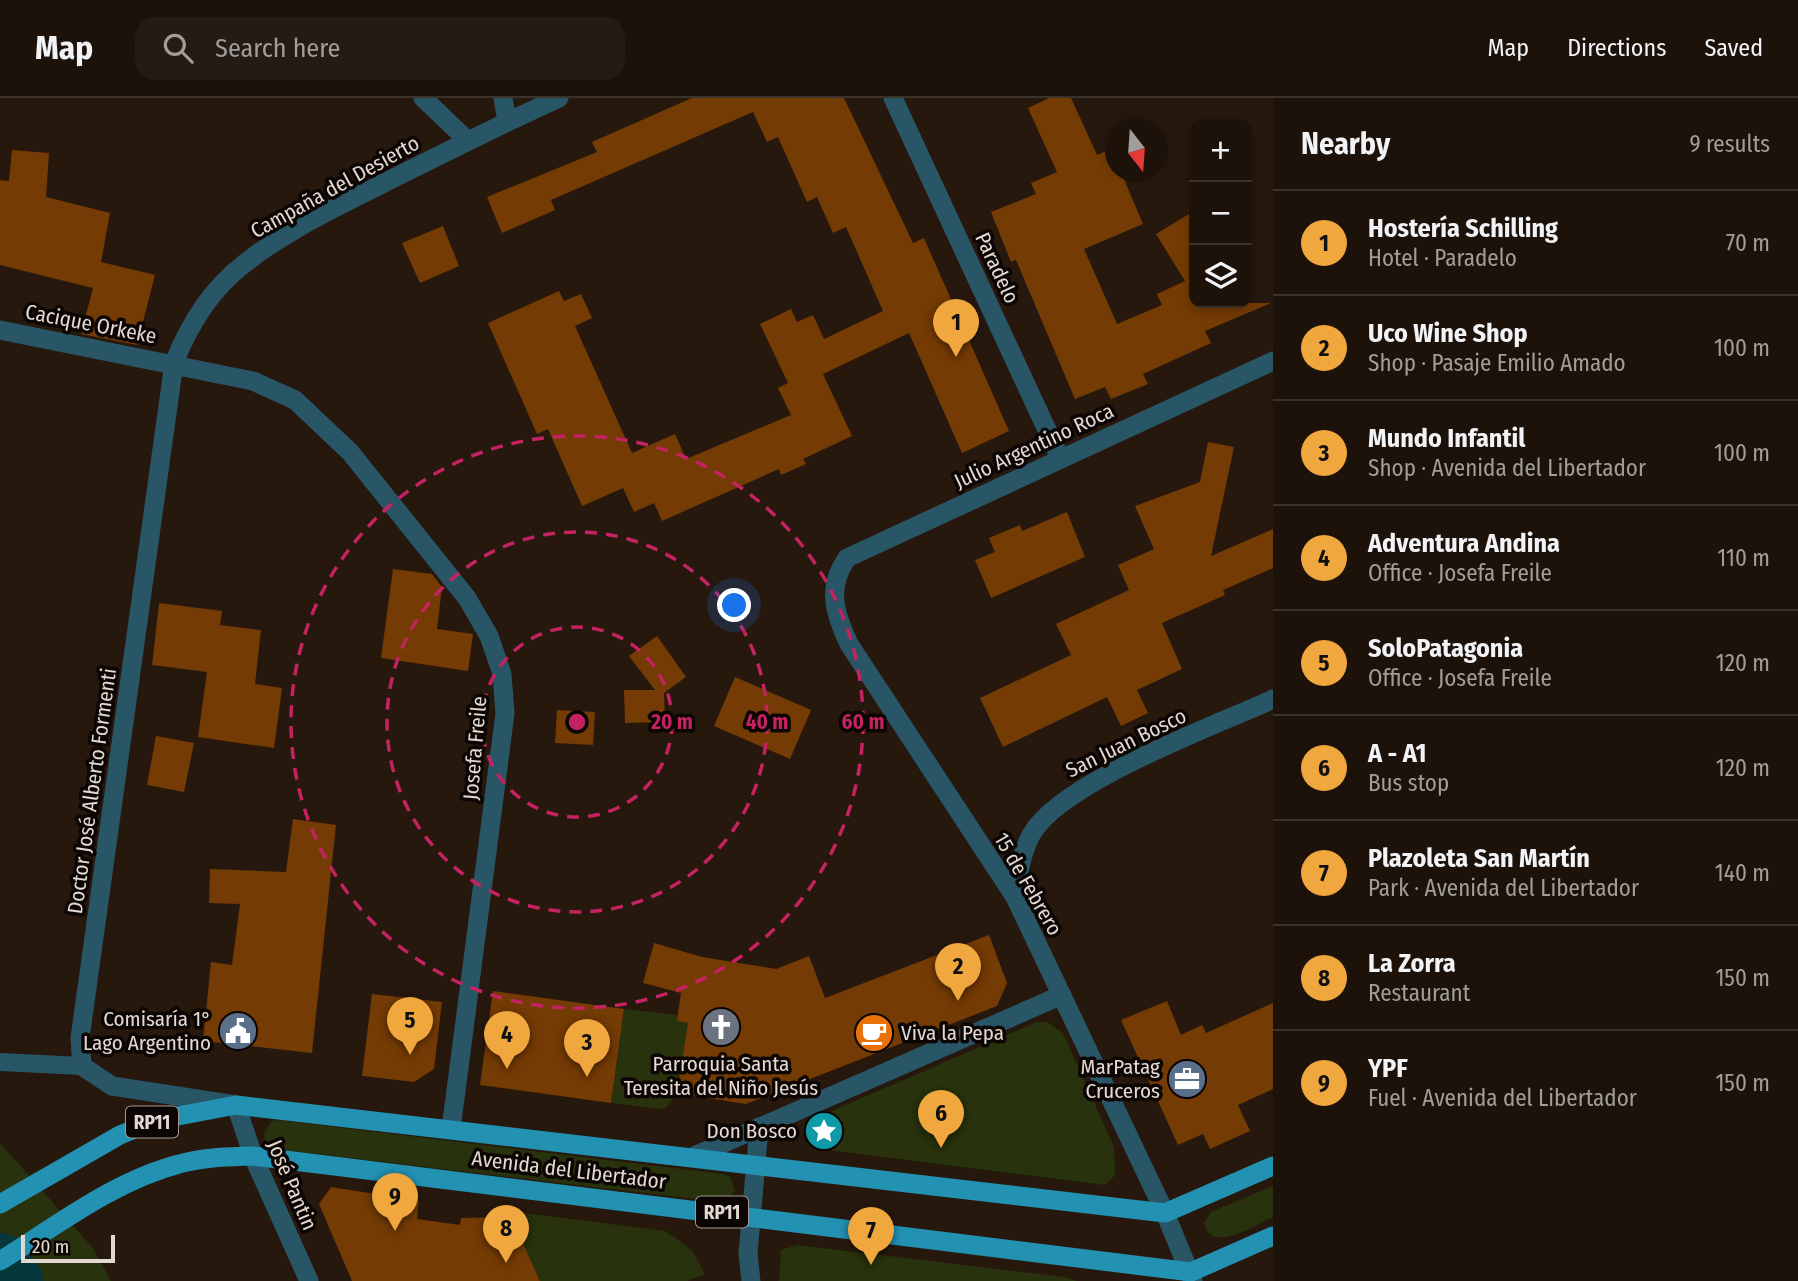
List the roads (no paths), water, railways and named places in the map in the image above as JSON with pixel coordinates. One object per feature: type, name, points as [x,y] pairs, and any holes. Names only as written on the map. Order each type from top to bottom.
[{"type":"main road","name":"Avenida del Libertador","points":[[0,1204],[120,1135],[157,1120],[236,1105],[1165,1213]]},
{"type":"main road","name":"Avenida del Libertador","points":[[0,1261],[101,1199],[145,1177],[180,1164],[253,1156],[753,1216],[1186,1278]]},
{"type":"main road","points":[[1165,1213],[1273,1166]]},
{"type":"main road","points":[[1186,1278],[1273,1236]]},
{"type":"street","points":[[423,98],[468,141]]},
{"type":"street","points":[[503,98],[507,121]]},
{"type":"street","name":"Campaña del Desierto","points":[[174,363],[185,334],[206,302],[242,265],[312,220],[507,121],[559,98]]},
{"type":"street","name":"Paradelo","points":[[893,98],[1060,458]]},
{"type":"street","name":"Cacique Orkeke","points":[[0,330],[174,363]]},
{"type":"street","name":"Julio Argentino Roca","points":[[834,590],[837,572],[847,558],[1273,361]]},
{"type":"street","name":"Doctor José Alberto Formenti","points":[[82,1066],[80,1038],[174,363]]},
{"type":"street","name":"Josefa Freile","points":[[174,363],[253,381],[295,400],[350,452],[467,598],[489,636],[502,674],[505,713],[451,1129]]},
{"type":"street","name":"15 de Febrero","points":[[834,590],[836,614],[849,645],[1015,897],[1165,1213],[1186,1278]]},
{"type":"street","name":"San Juan Bosco","points":[[1015,897],[1020,862],[1032,834],[1053,808],[1083,786],[1273,699]]},
{"type":"street","points":[[692,1157],[1062,995]]},
{"type":"street","points":[[82,1066],[112,1086],[236,1105]]},
{"type":"street","name":"José Pantin","points":[[236,1105],[253,1156],[309,1281]]},
{"type":"street","points":[[751,1281],[748,1262],[759,1127]]},
{"type":"lane","points":[[0,1062],[82,1066]]},
{"type":"waterway","points":[[0,1262],[14,1281]]},
{"type":"place","name":"Hostería Schilling","points":[[956,357]]},
{"type":"place","name":"Uco Wine Shop","points":[[958,1001]]},
{"type":"place","name":"Parroquia Santa Teresita del Niño Jesús","points":[[721,1027]]},
{"type":"place","name":"Comisaría 1° Lago Argentino","points":[[238,1031]]},
{"type":"place","name":"Viva la Pepa","points":[[874,1033]]},
{"type":"place","name":"SoloPatagonia","points":[[410,1055]]},
{"type":"place","name":"Adventura Andina","points":[[507,1069]]},
{"type":"place","name":"Mundo Infantil","points":[[587,1077]]},
{"type":"place","name":"MarPatag Cruceros","points":[[1187,1079]]},
{"type":"place","name":"Don Bosco","points":[[824,1131]]},
{"type":"place","name":"A - A1","points":[[941,1148]]},
{"type":"place","name":"YPF","points":[[395,1231]]},
{"type":"place","name":"La Zorra","points":[[506,1263]]},
{"type":"place","name":"Plazoleta San Martín","points":[[871,1265]]}]
